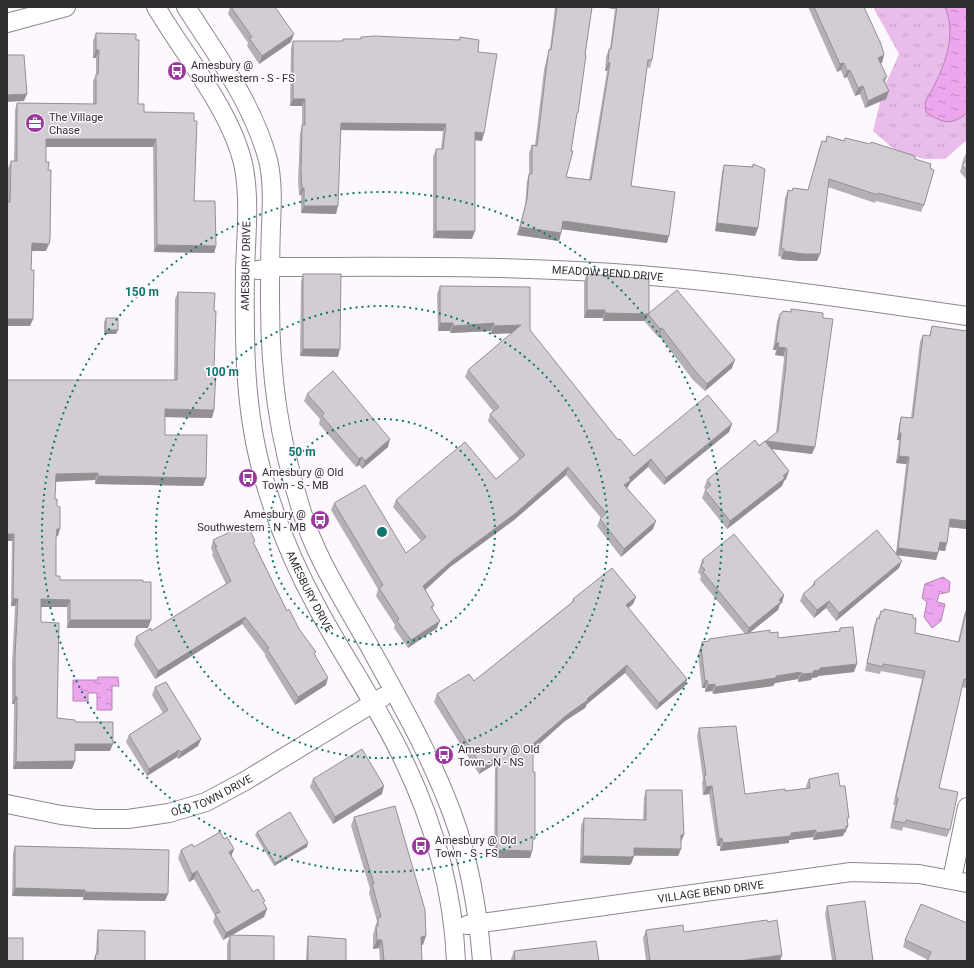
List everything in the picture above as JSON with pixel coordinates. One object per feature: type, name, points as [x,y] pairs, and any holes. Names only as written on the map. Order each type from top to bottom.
[{"type":"street","points":[[7,23],[66,7]]},
{"type":"street","name":"AMESBURY DRIVE","points":[[156,7],[229,124],[244,168],[247,196],[244,358],[247,392],[257,454],[268,493],[279,527],[302,579],[317,609],[374,702],[403,758],[430,825],[449,893],[454,926],[456,961]]},
{"type":"street","points":[[186,7],[228,72],[260,136],[269,163],[272,190],[270,269],[272,371],[280,434],[301,512],[320,558],[434,768],[454,817],[468,870],[479,923],[482,961]]},
{"type":"street","name":"MEADOW BEND DRIVE","points":[[245,271],[362,267],[543,269],[641,275],[813,295],[967,316]]},
{"type":"street","points":[[268,493],[295,488]]},
{"type":"street","name":"OLD TOWN DRIVE","points":[[7,804],[61,815],[94,819],[128,819],[169,813],[206,802],[223,794],[393,690]]},
{"type":"street","points":[[959,881],[967,807]]},
{"type":"street","name":"VILLAGE BEND DRIVE","points":[[454,926],[851,872],[919,874],[959,881]]},
{"type":"green space","points":[[873,7],[967,7],[967,140],[945,159],[924,159],[896,151],[873,131],[883,90],[899,54]]},
{"type":"water","points":[[945,7],[967,7],[967,113],[956,120],[946,122],[937,119],[926,112],[925,103],[934,87],[949,46],[950,26]]},
{"type":"water","points":[[943,577],[950,582],[949,592],[939,594],[937,602],[945,604],[941,621],[932,628],[924,617],[927,602],[922,598],[925,584]]},
{"type":"water","points":[[98,677],[118,677],[119,686],[112,686],[112,710],[97,710],[97,693],[88,693],[88,701],[73,701],[73,680],[97,680]]},
{"type":"building","points":[[231,7],[275,7],[294,34],[262,56],[249,38],[252,37]]},
{"type":"building","points":[[557,7],[592,7],[578,113],[571,151],[573,151],[566,177],[591,180],[610,63],[608,63],[609,49],[611,49],[617,7],[659,7],[652,60],[648,60],[631,186],[675,192],[669,236],[563,221],[561,233],[520,227],[527,199],[529,174],[532,174],[532,145],[537,146],[549,49],[551,50]]},
{"type":"building","points":[[814,7],[864,7],[881,44],[884,55],[878,58],[887,77],[883,79],[889,91],[868,101],[863,86],[858,88],[850,70],[847,71],[844,63],[840,64]]},
{"type":"building","points":[[96,33],[136,34],[136,40],[139,40],[138,104],[144,104],[144,112],[194,113],[194,121],[197,121],[194,201],[215,201],[216,246],[157,245],[156,139],[46,139],[46,162],[49,162],[48,170],[51,170],[50,238],[49,244],[32,243],[31,270],[34,270],[33,319],[7,319],[7,202],[10,202],[11,161],[17,161],[17,103],[96,104],[96,74],[98,74],[99,50],[96,50]]},
{"type":"building","points":[[375,36],[460,40],[460,37],[479,40],[478,52],[497,54],[484,133],[475,132],[475,231],[436,231],[436,149],[443,149],[446,124],[341,123],[338,206],[304,206],[304,188],[302,188],[301,173],[302,125],[305,125],[305,99],[293,99],[293,41],[343,41],[343,39],[361,39],[361,37]]},
{"type":"building","points":[[7,55],[24,55],[27,94],[7,95]]},
{"type":"building","points":[[827,136],[844,141],[845,138],[870,144],[871,142],[915,156],[915,159],[931,164],[930,168],[934,170],[924,205],[878,193],[878,195],[829,179],[820,254],[803,254],[784,251],[784,249],[781,249],[788,190],[792,191],[793,188],[808,190],[822,141],[826,142]]},
{"type":"building","points":[[967,160],[967,170],[962,165]]},
{"type":"building","points":[[753,164],[765,169],[758,228],[717,223],[724,165],[753,167]]},
{"type":"building","points":[[303,274],[341,274],[340,349],[303,349]]},
{"type":"building","points":[[587,274],[649,279],[649,314],[605,313],[605,310],[587,310]]},
{"type":"building","points":[[440,286],[530,287],[530,330],[618,440],[620,439],[634,456],[708,395],[732,424],[666,478],[651,459],[629,478],[631,480],[624,485],[656,521],[624,549],[600,519],[606,513],[568,467],[516,513],[453,560],[423,586],[434,605],[431,607],[440,621],[411,640],[397,621],[399,619],[379,588],[383,585],[334,503],[365,485],[406,553],[426,537],[396,500],[465,442],[496,479],[525,455],[490,414],[499,407],[468,370],[521,325],[494,326],[494,323],[453,326],[453,323],[440,323]]},
{"type":"building","points":[[677,290],[735,360],[707,384],[662,328],[660,329],[648,314]]},
{"type":"building","points":[[178,292],[215,293],[214,311],[216,311],[214,370],[216,370],[214,410],[165,409],[165,435],[207,435],[206,478],[98,476],[98,473],[56,474],[55,499],[57,499],[57,506],[60,507],[60,529],[57,529],[56,539],[56,576],[60,576],[60,580],[143,580],[143,582],[151,582],[151,620],[70,620],[70,600],[41,599],[41,622],[59,623],[57,718],[75,720],[75,722],[113,722],[113,744],[75,744],[75,761],[16,762],[17,697],[15,697],[15,656],[18,599],[13,599],[14,534],[7,534],[7,380],[177,380]]},
{"type":"building","points":[[791,309],[823,313],[823,318],[833,319],[815,447],[766,441],[778,431],[787,350],[786,348],[778,347],[779,343],[776,343],[780,314],[783,311],[791,312]]},
{"type":"building","points":[[106,318],[118,318],[118,330],[106,330]]},
{"type":"building","points":[[932,326],[967,331],[967,521],[950,519],[947,543],[940,542],[938,553],[898,548],[909,457],[899,456],[901,417],[913,418],[923,335],[930,336]]},
{"type":"building","points":[[333,371],[390,439],[365,461],[362,457],[359,459],[322,416],[324,413],[307,394]]},
{"type":"building","points":[[755,440],[759,446],[765,441],[789,471],[783,476],[785,478],[730,521],[705,490],[711,485],[707,480]]},
{"type":"building","points":[[247,524],[255,541],[253,542],[287,611],[289,609],[299,629],[316,652],[314,653],[328,678],[298,697],[267,649],[269,648],[245,617],[158,671],[136,637],[151,628],[151,631],[231,581],[213,540]]},
{"type":"building","points":[[877,530],[902,561],[839,613],[829,601],[817,610],[803,594],[815,584],[814,582]]},
{"type":"building","points":[[734,534],[784,595],[779,600],[781,602],[749,628],[703,572],[705,570],[701,565],[704,562],[702,560]]},
{"type":"building","points":[[612,568],[636,597],[626,605],[687,679],[659,703],[627,665],[587,699],[588,700],[568,714],[533,744],[533,772],[535,772],[535,839],[533,839],[532,851],[497,850],[497,757],[482,767],[437,694],[469,674],[474,681],[574,601],[573,599]]},
{"type":"building","points":[[967,608],[967,680],[964,679],[939,788],[958,792],[950,830],[906,820],[905,823],[893,821],[898,798],[896,797],[925,671],[883,664],[883,667],[867,663],[877,618],[879,619],[881,611],[884,611],[884,609],[913,615],[913,618],[916,618],[915,633],[959,642]]},
{"type":"building","points":[[853,627],[857,664],[820,668],[820,670],[813,671],[814,673],[801,674],[801,672],[776,676],[776,678],[715,687],[715,684],[708,685],[707,680],[705,681],[701,647],[702,642],[709,641],[709,639],[770,630],[770,633],[778,632],[778,638],[840,631],[840,628]]},
{"type":"building","points":[[166,682],[201,739],[181,752],[179,750],[149,769],[129,735],[168,710],[155,687]]},
{"type":"building","points":[[736,726],[745,794],[785,789],[785,791],[810,788],[809,779],[838,773],[840,786],[845,786],[849,818],[847,818],[848,826],[846,826],[846,829],[816,833],[816,830],[791,833],[791,836],[723,843],[722,838],[719,839],[712,786],[706,787],[704,775],[706,775],[699,728]]},
{"type":"building","points":[[362,749],[384,786],[335,817],[313,779]]},
{"type":"building","points":[[646,790],[682,790],[684,835],[681,835],[681,849],[634,848],[634,856],[631,857],[583,856],[584,818],[646,820]]},
{"type":"building","points":[[395,806],[425,910],[426,936],[421,937],[422,961],[384,961],[382,940],[377,940],[376,926],[378,926],[378,918],[381,917],[372,884],[374,884],[354,817]]},
{"type":"building","points":[[290,812],[308,843],[275,863],[257,832]]},
{"type":"building","points":[[220,832],[224,839],[227,837],[234,849],[229,852],[253,892],[258,889],[265,901],[263,902],[267,909],[226,933],[215,914],[220,912],[197,871],[192,874],[181,850],[192,844],[194,847]]},
{"type":"building","points":[[15,846],[169,850],[168,894],[85,892],[85,890],[15,888]]},
{"type":"building","points":[[865,901],[873,961],[836,961],[827,906]]},
{"type":"building","points":[[921,904],[967,923],[967,961],[927,961],[931,952],[905,940]]},
{"type":"building","points":[[767,920],[768,922],[777,920],[782,955],[739,961],[650,961],[646,930],[683,925],[684,932]]},
{"type":"building","points":[[98,930],[145,931],[145,961],[95,961],[96,954],[98,954]]},
{"type":"building","points":[[230,935],[274,936],[274,961],[230,961]]},
{"type":"building","points":[[308,936],[346,939],[346,961],[308,961]]},
{"type":"building","points":[[7,938],[23,938],[23,961],[7,961]]},
{"type":"building","points":[[596,941],[599,961],[515,961],[514,951]]},
{"type":"place","name":"Amesbury @ Southwestern - S - FS","points":[[177,71]]},
{"type":"place","name":"The Village Chase","points":[[35,123]]},
{"type":"place","name":"Amesbury @ Old Town - S - MB","points":[[248,478]]},
{"type":"place","name":"Amesbury @ Southwestern - N - MB","points":[[320,520]]},
{"type":"place","name":"Amesbury @ Old Town - N - NS","points":[[444,755]]},
{"type":"place","name":"Amesbury @ Old Town - S - FS","points":[[421,846]]}]
